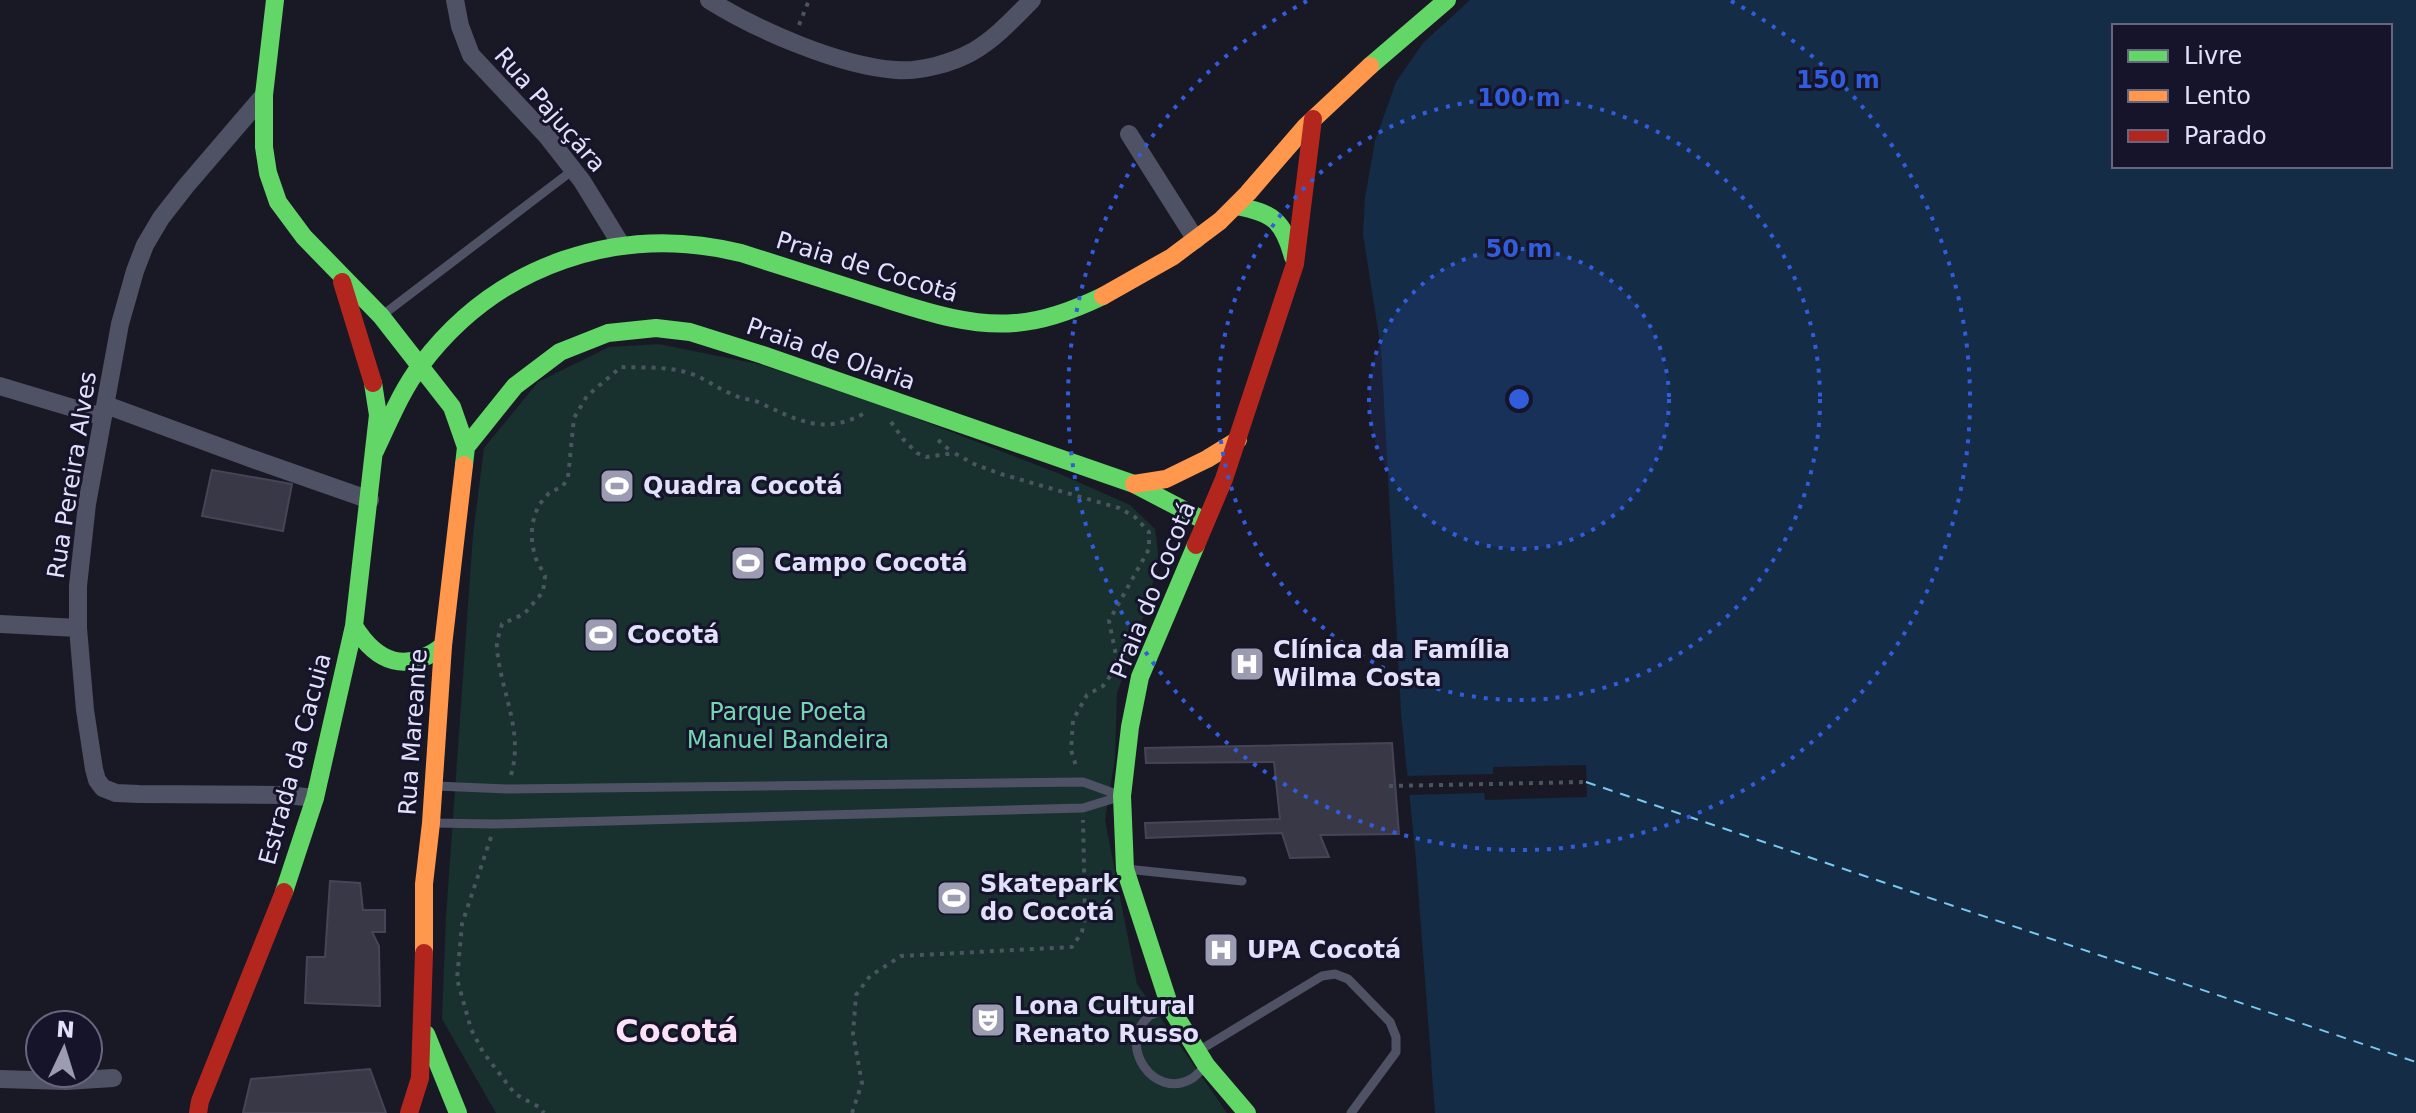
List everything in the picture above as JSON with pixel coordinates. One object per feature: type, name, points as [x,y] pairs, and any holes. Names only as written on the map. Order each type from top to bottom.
[{"type":"street","name":"Rua Mareante","points":[[275,0],[264,95],[264,147],[268,173],[278,202],[304,237],[381,316],[421,366],[452,407],[466,447],[443,646],[424,884],[420,1078],[409,1113]]},
{"type":"street","name":"Rua Pajuçára","points":[[455,0],[460,26],[471,55],[546,135],[573,170],[622,246]]},
{"type":"street","points":[[709,0],[792,42],[859,64],[898,71],[932,66],[970,53],[999,34],[1032,0]]},
{"type":"street","points":[[1313,119],[1447,0]]},
{"type":"street","name":"Rua Pereira Alves","points":[[264,95],[161,218],[145,245],[135,271],[120,324],[81,548],[78,628],[94,769],[103,788],[116,793],[315,798]]},
{"type":"street","name":"Praia de Cocotá","points":[[375,451],[421,366],[475,306],[521,276],[568,257],[622,246],[663,243],[734,251],[953,319],[992,323],[1037,321],[1078,309],[1154,268],[1196,240],[1236,206],[1313,119]]},
{"type":"street","name":"Praia do Cocotá","points":[[1247,1113],[1202,1059],[1170,1007],[1125,869],[1122,796],[1130,727],[1140,677],[1238,440],[1295,264],[1313,119]]},
{"type":"street","points":[[1129,134],[1196,240]]},
{"type":"street","points":[[1286,150],[1297,147],[1308,158]]},
{"type":"street","points":[[1236,206],[1266,211],[1278,221],[1288,236],[1295,264]]},
{"type":"street","name":"Estrada da Cacuia","points":[[198,1113],[200,1101],[284,892],[315,798],[354,626],[378,415],[376,394],[359,330],[340,276]]},
{"type":"street","name":"Praia de Olaria","points":[[466,447],[515,386],[560,352],[608,333],[656,328],[690,332],[763,355],[1134,484],[1205,521]]},
{"type":"street","points":[[0,386],[105,411],[370,500]]},
{"type":"street","points":[[1134,484],[1177,475],[1238,440]]},
{"type":"street","points":[[0,624],[78,628]]},
{"type":"street","points":[[354,626],[361,640],[385,660],[401,663],[417,661],[443,646]]},
{"type":"street","points":[[423,1026],[458,1113]]},
{"type":"street","points":[[0,1079],[66,1081],[113,1078]]},
{"type":"lane","points":[[381,316],[573,170]]},
{"type":"lane","points":[[433,786],[507,789],[1083,782],[1122,796]]},
{"type":"lane","points":[[431,823],[496,824],[1083,808],[1122,796]]},
{"type":"lane","points":[[1125,869],[1242,881]]},
{"type":"lane","points":[[1170,1007],[1150,1015],[1137,1033],[1137,1055],[1148,1074],[1168,1083],[1190,1080],[1202,1059],[1322,976],[1335,974],[1348,979],[1390,1022],[1396,1037],[1396,1052],[1351,1113]]},
{"type":"path","points":[[792,42],[809,0]]},
{"type":"path","points":[[507,789],[517,742],[497,647],[502,624],[524,614],[543,592],[545,576],[532,544],[532,525],[538,506],[549,493],[563,486],[568,477],[574,418],[587,396],[621,367],[667,368],[690,373],[735,396],[755,401],[803,422],[829,426],[851,421],[867,412]]},
{"type":"path","points":[[885,415],[903,439],[926,457],[954,453],[1001,474],[1119,508],[1135,517],[1149,532],[1149,549],[1109,621],[1118,665],[1103,686],[1087,695],[1073,720],[1071,750],[1083,782]]},
{"type":"path","points":[[1389,786],[1586,782]]},
{"type":"path","points":[[852,1113],[862,1083],[853,1034],[856,995],[870,976],[901,956],[1072,947],[1082,932],[1085,914],[1083,808]]},
{"type":"path","points":[[496,824],[462,924],[457,979],[471,1029],[483,1052],[515,1094],[544,1113]]},
{"type":"green space","name":"Parque Poeta Manuel Bandeira","points":[[659,344],[758,364],[884,406],[1060,474],[1130,505],[1155,529],[1159,561],[1117,693],[1115,758],[1105,820],[1137,984],[1227,1113],[496,1113],[442,1019],[446,917],[473,535],[484,448],[538,382],[609,347]]},
{"type":"water","points":[[1470,0],[2416,0],[2416,1113],[1435,1113],[1416,860],[1401,713],[1381,349],[1363,234],[1365,198],[1375,141],[1396,82],[1423,43]]},
{"type":"pier","points":[[1586,765],[1587,797],[1485,800],[1484,793],[1406,795],[1403,776],[1493,774],[1493,767]]},
{"type":"building","points":[[212,470],[292,484],[283,531],[202,516]]},
{"type":"building","points":[[1392,743],[1399,834],[1320,835],[1329,857],[1290,858],[1282,833],[1146,838],[1145,823],[1280,819],[1274,762],[1146,763],[1145,748]]},
{"type":"building","points":[[330,881],[360,883],[363,910],[385,910],[385,932],[372,932],[379,946],[380,1006],[305,1003],[307,957],[325,957]]},
{"type":"building","points":[[370,1069],[386,1113],[243,1113],[251,1079]]},
{"type":"ferry route","points":[[1586,782],[2416,1062]]},
{"type":"traffic: fast","points":[[275,0],[264,95],[264,147],[268,173],[278,202],[304,237],[381,316],[452,407],[466,447],[464,465]]},
{"type":"traffic: fast","points":[[1370,66],[1447,0]]},
{"type":"traffic: fast","points":[[1236,206],[1275,220],[1285,234],[1293,257]]},
{"type":"traffic: fast","points":[[375,451],[414,375],[452,330],[486,301],[523,277],[564,260],[606,249],[650,244],[695,245],[741,253],[927,312],[997,324],[1038,320],[1103,296]]},
{"type":"traffic: fast","points":[[466,447],[515,386],[560,352],[608,333],[656,328],[690,332],[763,355],[1134,484],[1205,521]]},
{"type":"traffic: fast","points":[[284,892],[315,798],[354,626],[378,415],[373,383]]},
{"type":"traffic: fast","points":[[1196,545],[1140,677],[1130,727],[1122,796],[1125,869],[1170,1007],[1206,1065],[1247,1113]]},
{"type":"traffic: fast","points":[[354,626],[372,649],[393,660],[417,660],[443,646]]},
{"type":"traffic: fast","points":[[426,1034],[458,1113]]},
{"type":"traffic: slow","points":[[1103,296],[1172,257],[1220,221],[1306,126],[1370,66]]},
{"type":"traffic: slow","points":[[1134,484],[1166,479],[1238,440]]},
{"type":"traffic: slow","points":[[424,953],[424,884],[443,646],[464,465]]},
{"type":"traffic: jam","points":[[1196,545],[1224,479],[1295,264],[1313,119]]},
{"type":"traffic: jam","points":[[342,282],[373,383]]},
{"type":"traffic: jam","points":[[198,1113],[200,1101],[284,892]]},
{"type":"traffic: jam","points":[[409,1113],[420,1078],[424,953]]},
{"type":"place","name":"Quadra Cocotá","points":[[617,486]]},
{"type":"place","name":"Campo Cocotá","points":[[748,563]]},
{"type":"place","name":"Cocotá","points":[[601,635]]},
{"type":"place","name":"Clínica da Família Wilma Costa","points":[[1247,664]]},
{"type":"place","name":"Skatepark do Cocotá","points":[[954,898]]},
{"type":"place","name":"UPA Cocotá","points":[[1221,950]]},
{"type":"place","name":"Lona Cultural Renato Russo","points":[[988,1020]]},
{"type":"district","name":"Cocotá","points":[[677,1031]]}]
